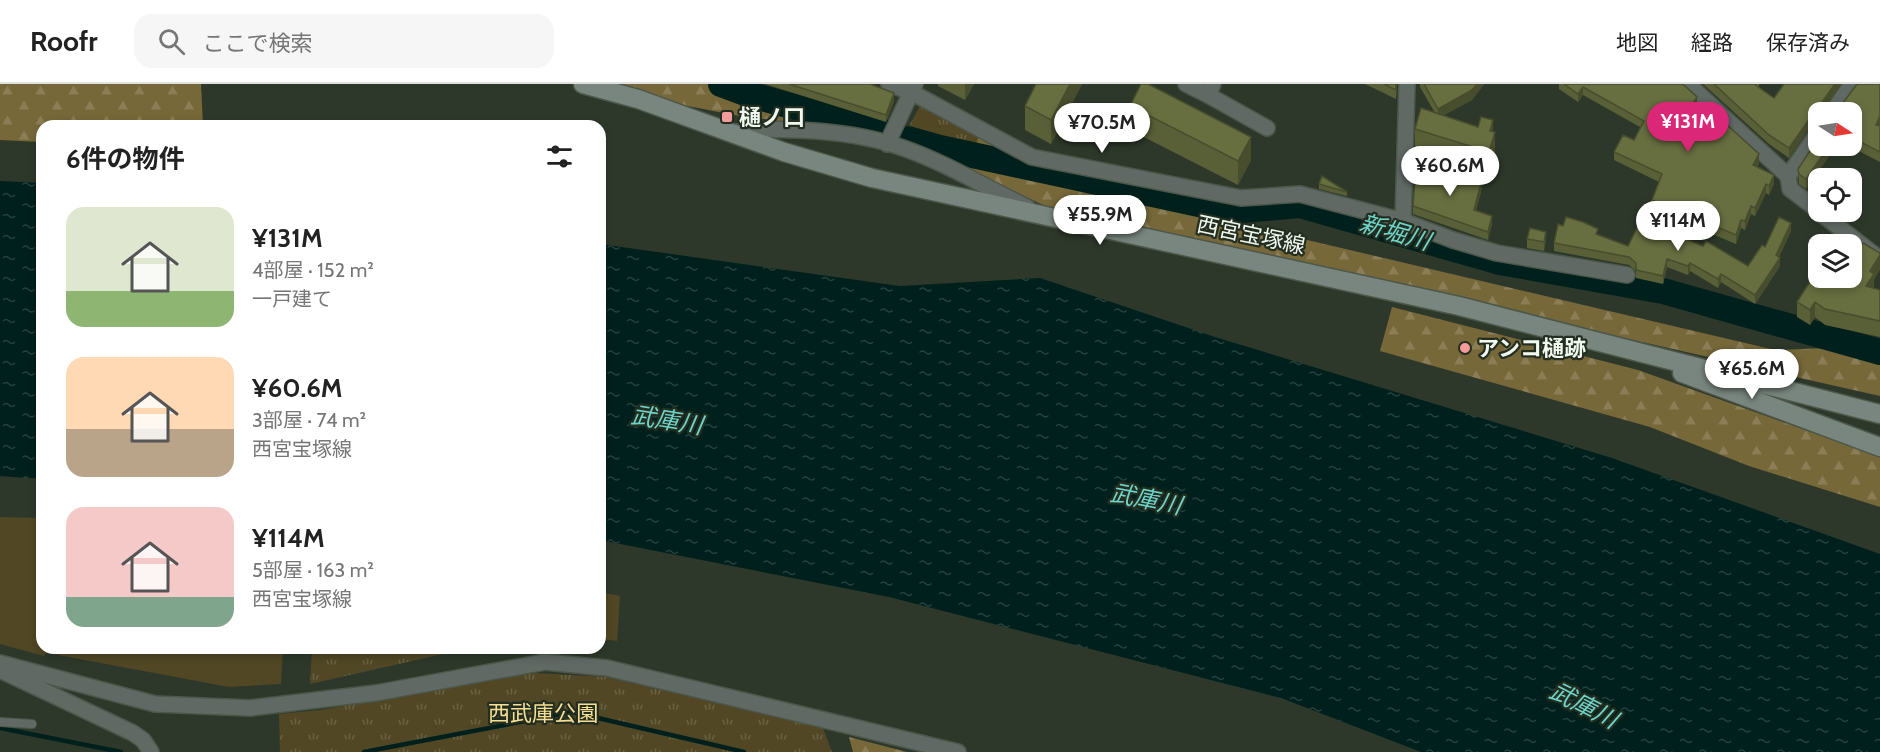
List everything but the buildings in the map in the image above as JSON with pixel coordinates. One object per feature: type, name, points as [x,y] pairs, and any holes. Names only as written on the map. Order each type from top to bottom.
[{"type":"main road","name":"西宮宝塚線","points":[[583,84],[638,99],[784,152],[872,178],[1272,263],[1459,306],[1633,353],[1880,414]]},
{"type":"main road","name":"西宮宝塚線","points":[[1633,353],[1717,388],[1880,447]]},
{"type":"street","points":[[889,84],[913,88],[1032,157],[1241,198],[1300,194],[1403,221],[1453,240],[1497,253],[1627,275]]},
{"type":"street","points":[[1186,84],[1210,90],[1267,128]]},
{"type":"street","points":[[1403,221],[1407,84]]},
{"type":"street","points":[[1688,84],[1788,176],[1790,189],[1808,203]]},
{"type":"street","points":[[1839,102],[1852,84]]},
{"type":"street","points":[[887,144],[913,88]]},
{"type":"street","points":[[731,132],[760,128],[860,137],[903,148],[1048,217]]},
{"type":"street","points":[[1788,176],[1808,147]]},
{"type":"street","points":[[1833,222],[1880,259]]},
{"type":"street","points":[[0,663],[155,704],[250,708],[376,693],[545,662],[607,668],[958,752]]},
{"type":"street","points":[[0,670],[134,733],[143,740],[151,752]]},
{"type":"lane","points":[[0,722],[32,724]]},
{"type":"green space","points":[[0,84],[201,84],[203,120],[36,120],[36,142],[0,140]]},
{"type":"green space","points":[[616,84],[709,84],[825,119],[823,127],[734,115],[683,105]]},
{"type":"green space","points":[[921,104],[979,136],[973,151],[906,132]]},
{"type":"green space","points":[[979,136],[1048,179],[1775,350],[1850,347],[1880,355],[1880,396],[1050,208],[937,157],[939,151],[970,158]]},
{"type":"green space","points":[[1392,307],[1638,370],[1880,457],[1880,507],[1749,466],[1650,427],[1380,351]]},
{"type":"green space","points":[[0,517],[36,518],[36,654],[0,644]]},
{"type":"green space","points":[[606,593],[620,596],[617,641],[606,640]]},
{"type":"green space","points":[[283,654],[281,684],[229,687],[58,655]]},
{"type":"green space","points":[[312,654],[443,654],[310,684]]},
{"type":"green space","name":"西武庫公園","points":[[534,673],[606,677],[823,728],[832,752],[280,752],[279,714],[321,710]]},
{"type":"green space","points":[[849,737],[907,752],[853,752]]},
{"type":"water","points":[[0,181],[36,183],[36,479],[0,476]]},
{"type":"water","name":"武庫川","points":[[606,245],[900,286],[1040,278],[1215,337],[1612,458],[1880,554],[1880,752],[1421,752],[1281,698],[889,597],[606,541]]},
{"type":"waterway","name":"新堀川","points":[[721,84],[748,94],[881,131]]},
{"type":"waterway","name":"新堀川","points":[[908,139],[940,148],[1231,211],[1300,205],[1500,262],[1663,291],[1880,352]]},
{"type":"waterway","points":[[364,752],[572,712],[744,752]]},
{"type":"waterway","points":[[0,728],[121,752]]},
{"type":"place","name":"樋ノ口","points":[[727,117]]},
{"type":"place","name":"アンコ樋跡","points":[[1465,348]]}]
